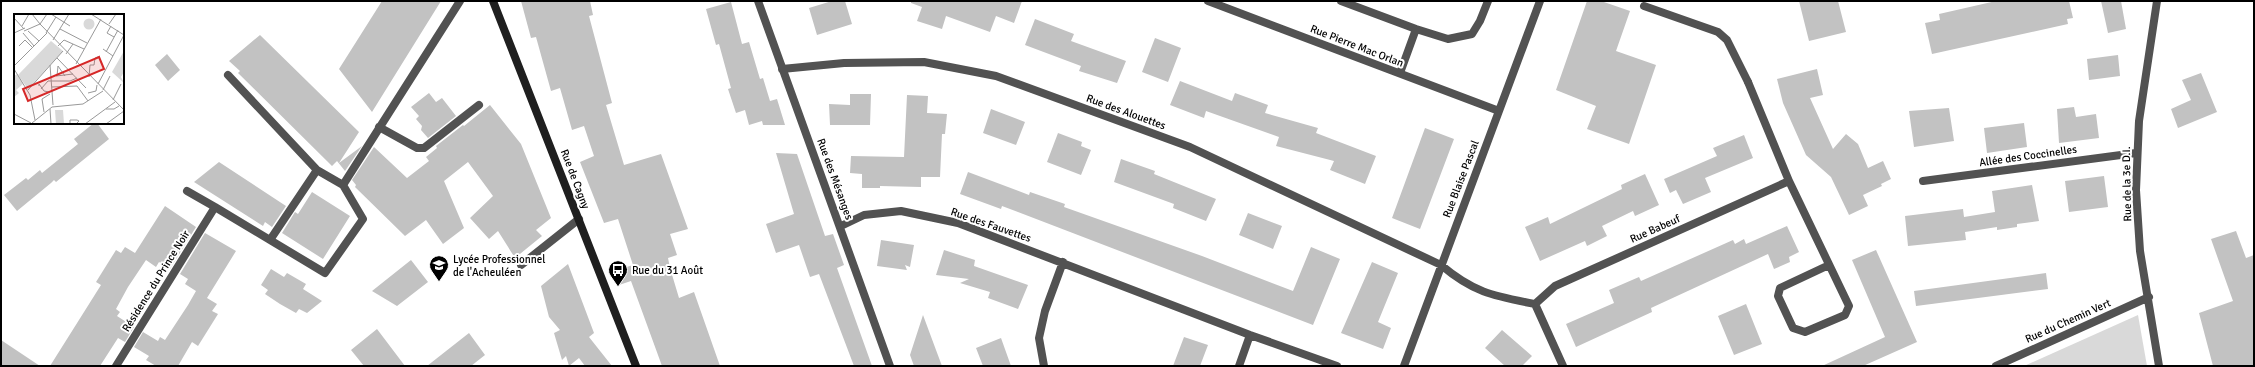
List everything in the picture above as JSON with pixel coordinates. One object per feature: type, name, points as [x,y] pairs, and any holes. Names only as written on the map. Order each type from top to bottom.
[{"type":"main road","name":"Rue de Cagny","points":[[493,1],[636,366]]},
{"type":"street","points":[[344,185],[460,1]]},
{"type":"street","name":"Rue des Mésanges","points":[[758,1],[890,366]]},
{"type":"street","name":"Rue Pierre Mac Orlan","points":[[1208,1],[1499,110]]},
{"type":"street","points":[[1340,1],[1416,29],[1448,38],[1472,34],[1480,21],[1488,1]]},
{"type":"street","name":"Rue Blaise Pascal","points":[[1404,366],[1540,1]]},
{"type":"street","name":"Rue de la 3e D.I.","points":[[2157,1],[2138,121],[2136,152],[2140,251],[2149,297],[2159,366]]},
{"type":"street","points":[[1644,6],[1718,32],[1727,40],[1748,82],[1789,182],[1849,306],[1845,314],[1805,332],[1793,328],[1778,296],[1780,288],[1829,265]]},
{"type":"street","points":[[1400,73],[1416,29]]},
{"type":"street","name":"Rue des Alouettes","points":[[782,69],[844,63],[924,62],[996,76],[1190,147],[1441,265]]},
{"type":"street","points":[[187,191],[325,273],[362,219],[344,185],[317,170],[228,75]]},
{"type":"street","points":[[380,127],[417,148],[424,148],[479,105]]},
{"type":"street","name":"Allée des Coccinelles","points":[[1923,181],[2136,152]]},
{"type":"street","points":[[270,240],[317,170]]},
{"type":"street","name":"Rue Babeuf","points":[[1536,304],[1555,286],[1789,182]]},
{"type":"street","name":"Résidence du Prince Noir","points":[[116,366],[215,207]]},
{"type":"street","name":"Rue des Fauvettes","points":[[840,226],[864,215],[901,212],[958,223],[1250,335],[1337,366]]},
{"type":"street","points":[[521,265],[579,219]]},
{"type":"street","points":[[1044,366],[1039,338],[1045,311],[1063,262]]},
{"type":"street","points":[[1441,265],[1461,282],[1495,297],[1536,304],[1563,366]]},
{"type":"street","name":"Rue du Chemin Vert","points":[[1996,366],[2149,297]]},
{"type":"street","points":[[1239,366],[1250,335]]},
{"type":"shaded area","points":[[2138,315],[2147,366],[2024,366]]},
{"type":"building","points":[[382,1],[441,1],[372,112],[339,69]]},
{"type":"building","points":[[521,1],[590,1],[593,15],[589,16],[612,103],[606,105],[624,165],[661,154],[688,229],[670,234],[677,255],[668,258],[670,268],[679,298],[694,292],[720,366],[662,366],[631,281],[619,285],[614,271],[633,265],[618,219],[604,223],[580,162],[594,156],[584,126],[572,130],[560,88],[551,91],[536,37],[531,38]]},
{"type":"building","points":[[832,1],[845,1],[852,24],[817,35],[809,8]]},
{"type":"building","points":[[911,1],[1022,1],[1014,23],[996,16],[990,32],[946,16],[942,29],[917,21],[922,7],[911,3]]},
{"type":"building","points":[[1587,1],[1601,1],[1630,11],[1616,51],[1656,65],[1629,144],[1587,129],[1596,106],[1556,90]]},
{"type":"building","points":[[1799,1],[1838,1],[1846,32],[1809,41]]},
{"type":"building","points":[[1996,1],[2069,1],[2073,18],[2067,19],[2068,24],[1932,54],[1925,23],[1940,20],[1939,14]]},
{"type":"building","points":[[2101,1],[2121,1],[2126,29],[2108,33]]},
{"type":"building","points":[[731,2],[742,44],[749,42],[760,79],[763,78],[770,101],[777,99],[785,125],[763,125],[762,121],[749,125],[745,110],[736,113],[728,89],[731,88],[719,44],[716,45],[706,9]]},
{"type":"building","points":[[1035,19],[1074,34],[1071,41],[1126,61],[1117,83],[1079,71],[1081,66],[1025,45]]},
{"type":"building","points":[[260,35],[359,132],[339,163],[362,146],[345,171],[337,161],[332,166],[238,73],[240,71],[229,61]]},
{"type":"building","points":[[1155,38],[1181,48],[1168,82],[1142,72]]},
{"type":"building","points":[[167,54],[180,70],[168,81],[155,65]]},
{"type":"building","points":[[2118,55],[2120,76],[2089,80],[2087,59]]},
{"type":"building","points":[[1817,69],[1823,95],[1810,98],[1833,149],[1846,134],[1858,144],[1868,168],[1883,161],[1891,179],[1881,184],[1882,186],[1863,195],[1868,206],[1849,215],[1831,177],[1806,155],[1783,103],[1777,79]]},
{"type":"building","points":[[2201,73],[2217,112],[2178,128],[2171,109],[2191,100],[2182,80]]},
{"type":"building","points":[[1180,81],[1232,101],[1235,93],[1268,105],[1265,113],[1318,128],[1316,133],[1376,156],[1365,184],[1330,170],[1334,161],[1276,146],[1279,137],[1206,111],[1204,118],[1170,105]]},
{"type":"building","points":[[429,93],[436,102],[442,98],[456,116],[428,138],[421,130],[422,126],[416,119],[419,116],[411,107]]},
{"type":"building","points":[[850,94],[871,94],[870,125],[830,125],[829,104],[850,105]]},
{"type":"building","points":[[907,95],[928,96],[927,113],[947,114],[945,134],[942,134],[940,177],[921,177],[921,187],[880,186],[880,188],[862,188],[862,174],[850,173],[851,156],[904,157]]},
{"type":"building","points":[[490,105],[521,144],[551,218],[536,230],[542,236],[515,258],[498,231],[489,239],[470,218],[493,196],[468,162],[444,181],[464,228],[443,244],[426,220],[405,236],[355,187],[356,185],[352,180],[374,147],[407,178],[429,161],[426,157],[437,148],[436,146]]},
{"type":"building","points":[[2074,107],[2076,117],[2096,114],[2099,138],[2059,143],[2057,109]]},
{"type":"building","points":[[1949,108],[1954,141],[1914,147],[1909,111]]},
{"type":"building","points":[[991,109],[1025,122],[1016,145],[983,133]]},
{"type":"building","points":[[2024,123],[2027,147],[1987,153],[1984,128]]},
{"type":"building","points":[[93,124],[98,124],[109,139],[56,182],[54,180],[17,211],[4,195],[26,178],[28,180],[40,170],[42,173],[78,144],[74,139]]},
{"type":"building","points":[[1425,128],[1454,139],[1420,229],[1392,218]]},
{"type":"building","points":[[1058,133],[1082,142],[1081,146],[1091,150],[1081,175],[1047,162]]},
{"type":"building","points":[[1744,135],[1753,158],[1705,178],[1711,192],[1683,204],[1676,190],[1670,193],[1664,179],[1717,156],[1713,148]]},
{"type":"building","points":[[776,153],[797,154],[825,236],[833,234],[844,265],[837,268],[872,366],[854,366],[819,274],[810,277],[799,245],[776,253],[766,224],[794,214]]},
{"type":"building","points":[[1121,159],[1155,171],[1154,174],[1216,199],[1206,221],[1173,208],[1174,204],[1114,182]]},
{"type":"building","points":[[219,162],[286,206],[272,227],[265,222],[263,226],[194,182]]},
{"type":"building","points":[[968,172],[1029,195],[1030,192],[1065,204],[1064,207],[1202,256],[1293,291],[1311,247],[1340,259],[1313,325],[1002,206],[1001,209],[960,194]]},
{"type":"building","points":[[1645,174],[1659,205],[1635,216],[1633,211],[1602,226],[1607,236],[1587,246],[1585,241],[1540,261],[1525,227],[1548,217],[1550,224],[1622,189],[1621,185]]},
{"type":"building","points":[[2104,176],[2108,207],[2069,212],[2065,181]]},
{"type":"building","points":[[2032,185],[2039,221],[2017,224],[2017,227],[1997,230],[1997,227],[1965,232],[1966,240],[1908,246],[1905,216],[1963,209],[1964,217],[1995,212],[1992,191]]},
{"type":"building","points":[[312,192],[350,216],[323,259],[282,233],[295,212],[298,214]]},
{"type":"building","points":[[165,206],[196,227],[170,269],[159,262],[156,267],[146,260],[128,287],[116,309],[120,312],[117,316],[134,327],[125,342],[118,338],[100,366],[50,366],[101,285],[96,282],[116,250],[121,253],[125,247],[135,253]]},
{"type":"building","points":[[1248,213],[1282,226],[1273,249],[1239,235]]},
{"type":"building","points":[[1787,226],[1799,252],[1789,257],[1790,262],[1774,269],[1768,254],[1651,308],[1652,312],[1576,347],[1566,324],[1614,303],[1609,290],[1639,277],[1641,281],[1733,240],[1735,244],[1744,239],[1746,244]]},
{"type":"building","points":[[2236,231],[2246,258],[2254,255],[2254,366],[2213,366],[2199,313],[2233,301],[2211,239]]},
{"type":"building","points":[[205,233],[236,251],[207,298],[217,304],[212,311],[218,314],[198,346],[192,342],[178,366],[156,366],[146,360],[149,356],[134,347],[143,332],[158,341],[160,337],[165,340],[188,305],[196,291],[185,284],[188,279],[180,274]]},
{"type":"building","points":[[881,240],[914,245],[910,267],[905,265],[907,270],[877,266]]},
{"type":"building","points":[[944,250],[975,260],[974,266],[1028,285],[1018,309],[988,298],[990,292],[960,283],[969,279],[936,275]]},
{"type":"building","points":[[1876,250],[1917,342],[1863,366],[1822,366],[1885,337],[1852,260]]},
{"type":"building","points":[[411,260],[428,282],[397,306],[372,291]]},
{"type":"building","points":[[1372,262],[1398,273],[1378,322],[1391,328],[1383,349],[1341,333]]},
{"type":"building","points":[[568,264],[594,333],[589,337],[612,366],[585,366],[579,358],[569,366],[566,356],[562,360],[554,333],[560,330],[549,317],[541,286]]},
{"type":"building","points":[[271,269],[284,277],[287,273],[306,284],[303,289],[322,301],[307,313],[299,309],[296,313],[280,304],[265,294],[268,290],[261,285]]},
{"type":"building","points":[[2046,273],[2048,289],[1916,306],[1914,291]]},
{"type":"building","points":[[1746,304],[1762,344],[1734,355],[1718,316]]},
{"type":"building","points":[[923,315],[942,366],[914,366],[910,355]]},
{"type":"building","points":[[377,329],[405,366],[364,366],[351,350]]},
{"type":"building","points":[[1502,330],[1532,356],[1522,366],[1505,366],[1485,348]]},
{"type":"building","points":[[469,333],[485,355],[471,366],[427,366]]},
{"type":"building","points":[[1184,337],[1208,345],[1200,366],[1173,366]]},
{"type":"building","points":[[1001,338],[1011,366],[983,366],[976,348]]},
{"type":"building","points":[[1,340],[40,366],[1,366]]},
{"type":"place","name":"Lycée Professionnel de l'Acheuléen","points":[[439,282]]},
{"type":"place","name":"Rue du 31 Août","points":[[618,287]]}]
